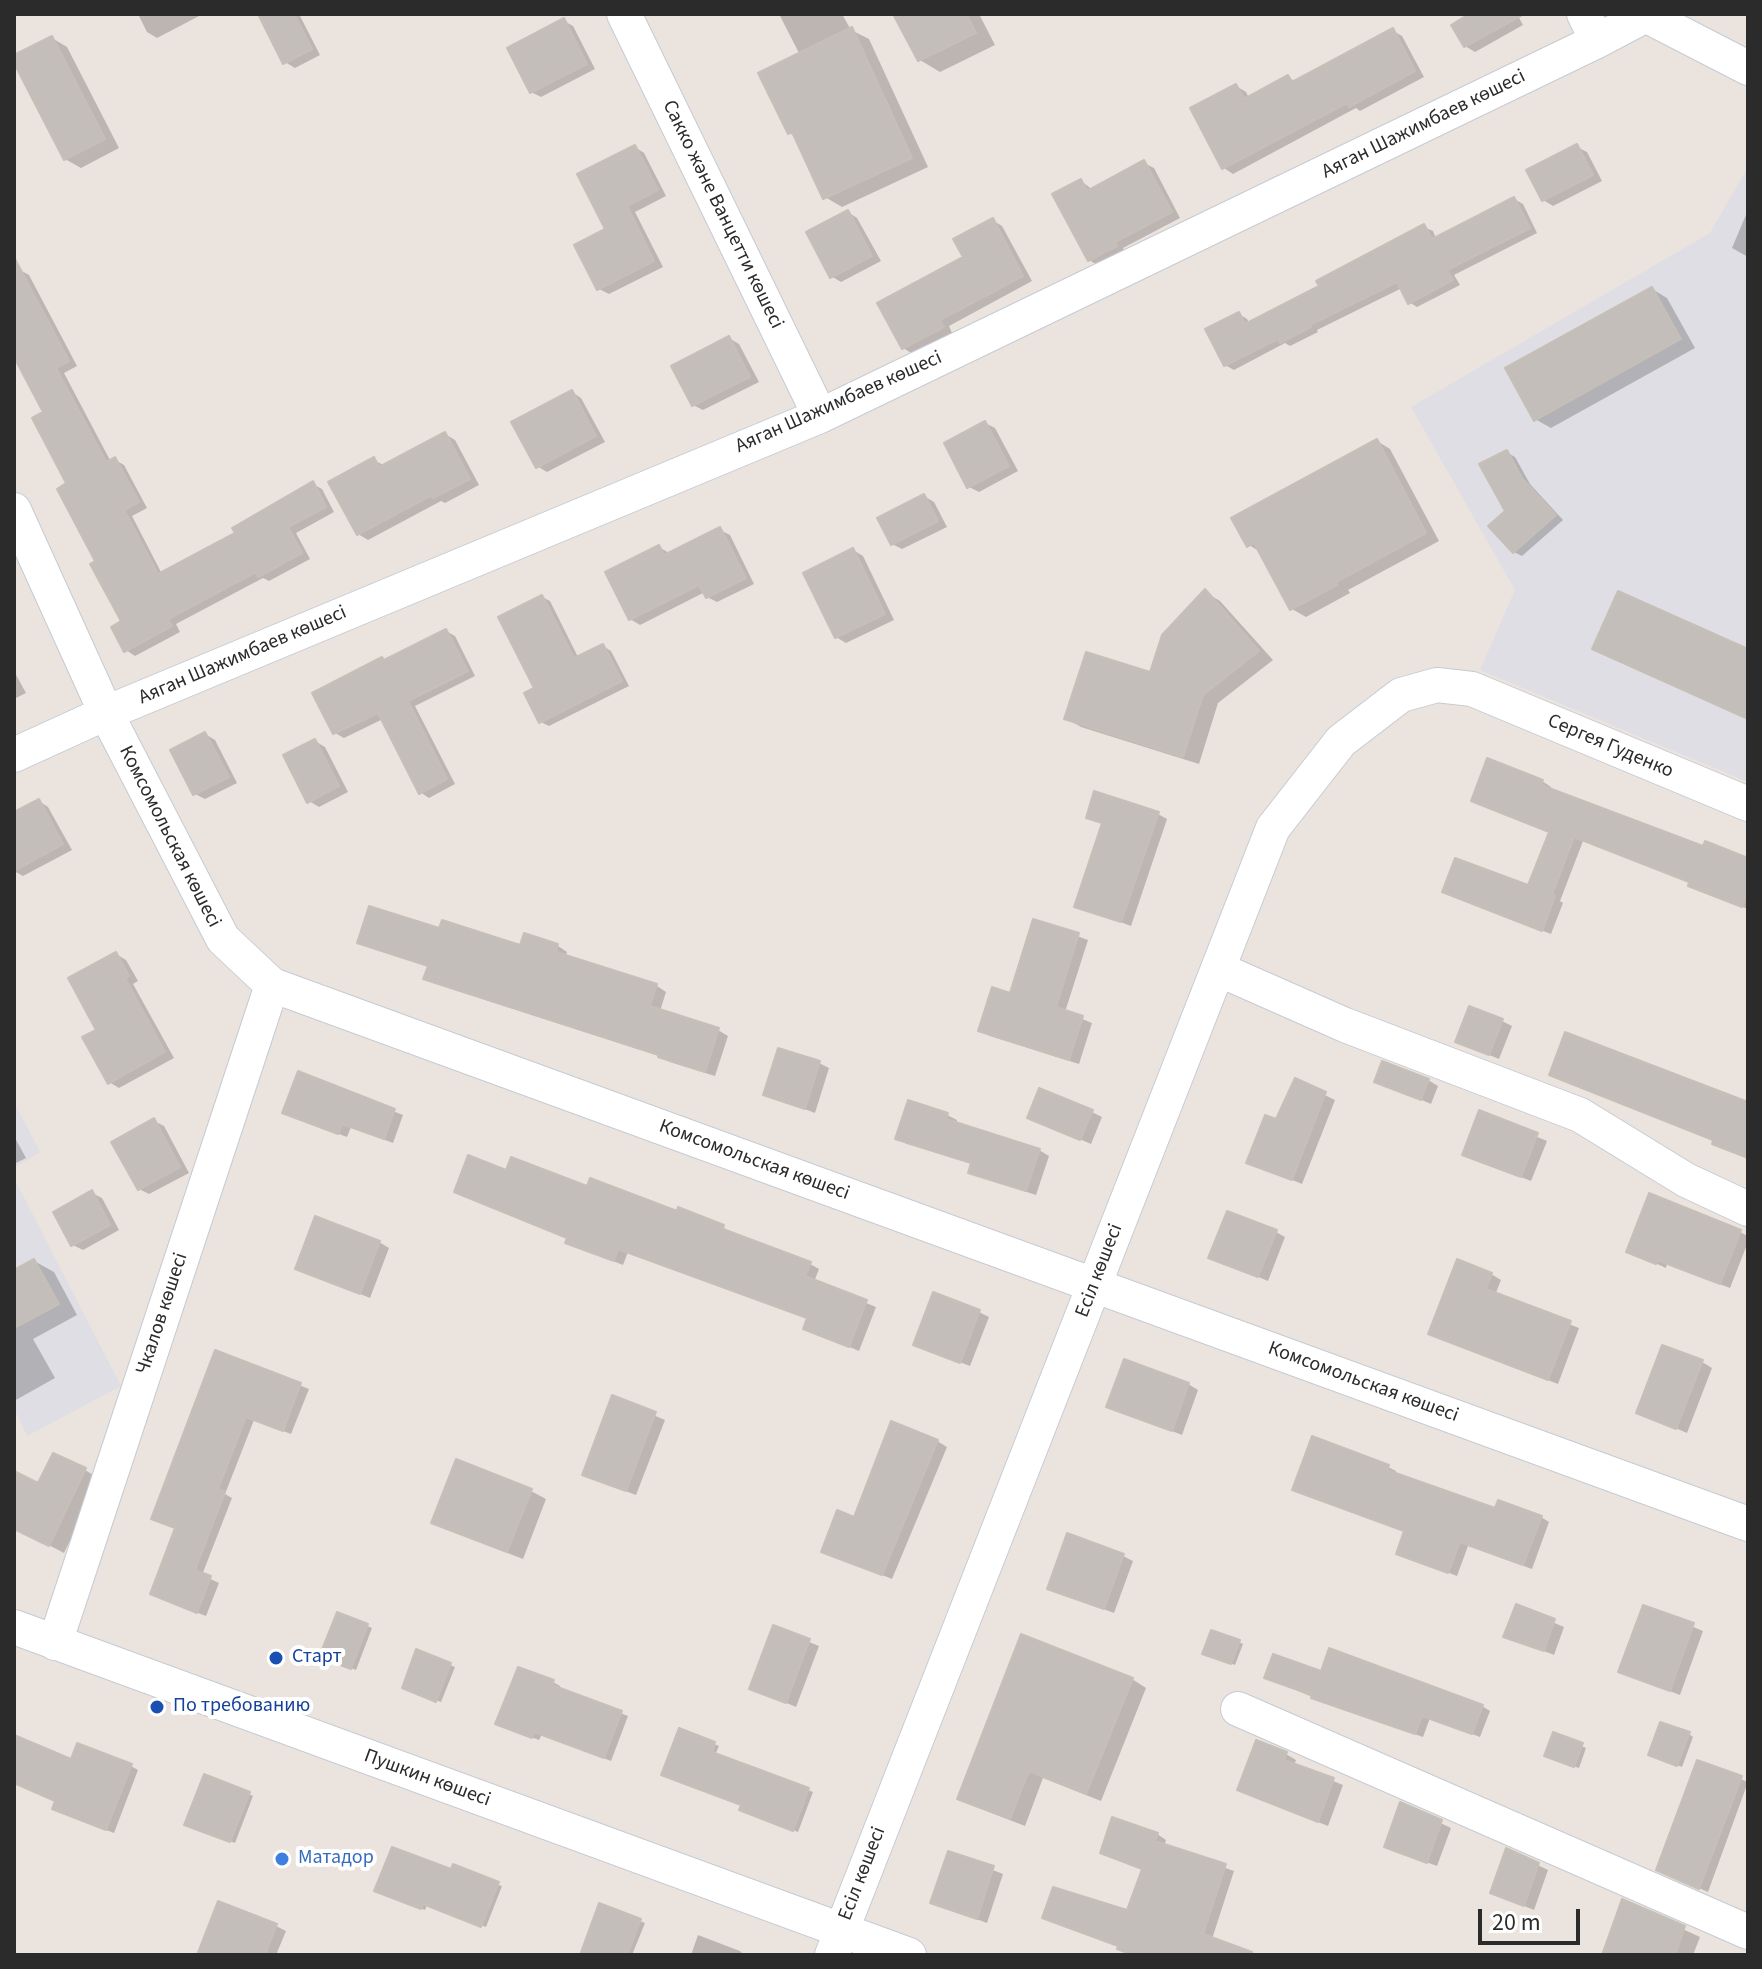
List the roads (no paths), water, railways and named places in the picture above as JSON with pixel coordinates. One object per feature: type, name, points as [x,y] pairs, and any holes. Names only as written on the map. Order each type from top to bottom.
[{"type":"street","name":"Сакко және Ванцетти көшесі","points":[[624,14],[820,416]]},
{"type":"street","name":"Аяган Шажимбаев көшесі","points":[[14,755],[106,713],[820,416],[1591,28],[1646,15]]},
{"type":"street","points":[[1646,15],[1748,68]]},
{"type":"street","name":"Комсомольская көшесі","points":[[14,510],[106,713],[223,939],[272,985],[1748,1524]]},
{"type":"street","name":"Есіл көшесі","points":[[836,1942],[1273,828],[1341,741],[1401,695],[1437,685],[1472,689]]},
{"type":"street","name":"Сергея Гуденко","points":[[1472,689],[1748,804]]},
{"type":"street","points":[[1218,969],[1345,1025],[1580,1115],[1686,1180],[1748,1209]]},
{"type":"street","name":"Чкалов көшесі","points":[[55,1643],[272,985]]},
{"type":"street","name":"Пушкин көшесі","points":[[14,1627],[836,1942],[909,1955]]},
{"type":"street","points":[[1238,1709],[1748,1932]]},
{"type":"place","name":"Старт","points":[[276,1658]]},
{"type":"place","name":"По требованию","points":[[157,1707]]},
{"type":"place","name":"Матадор","points":[[282,1859]]}]
